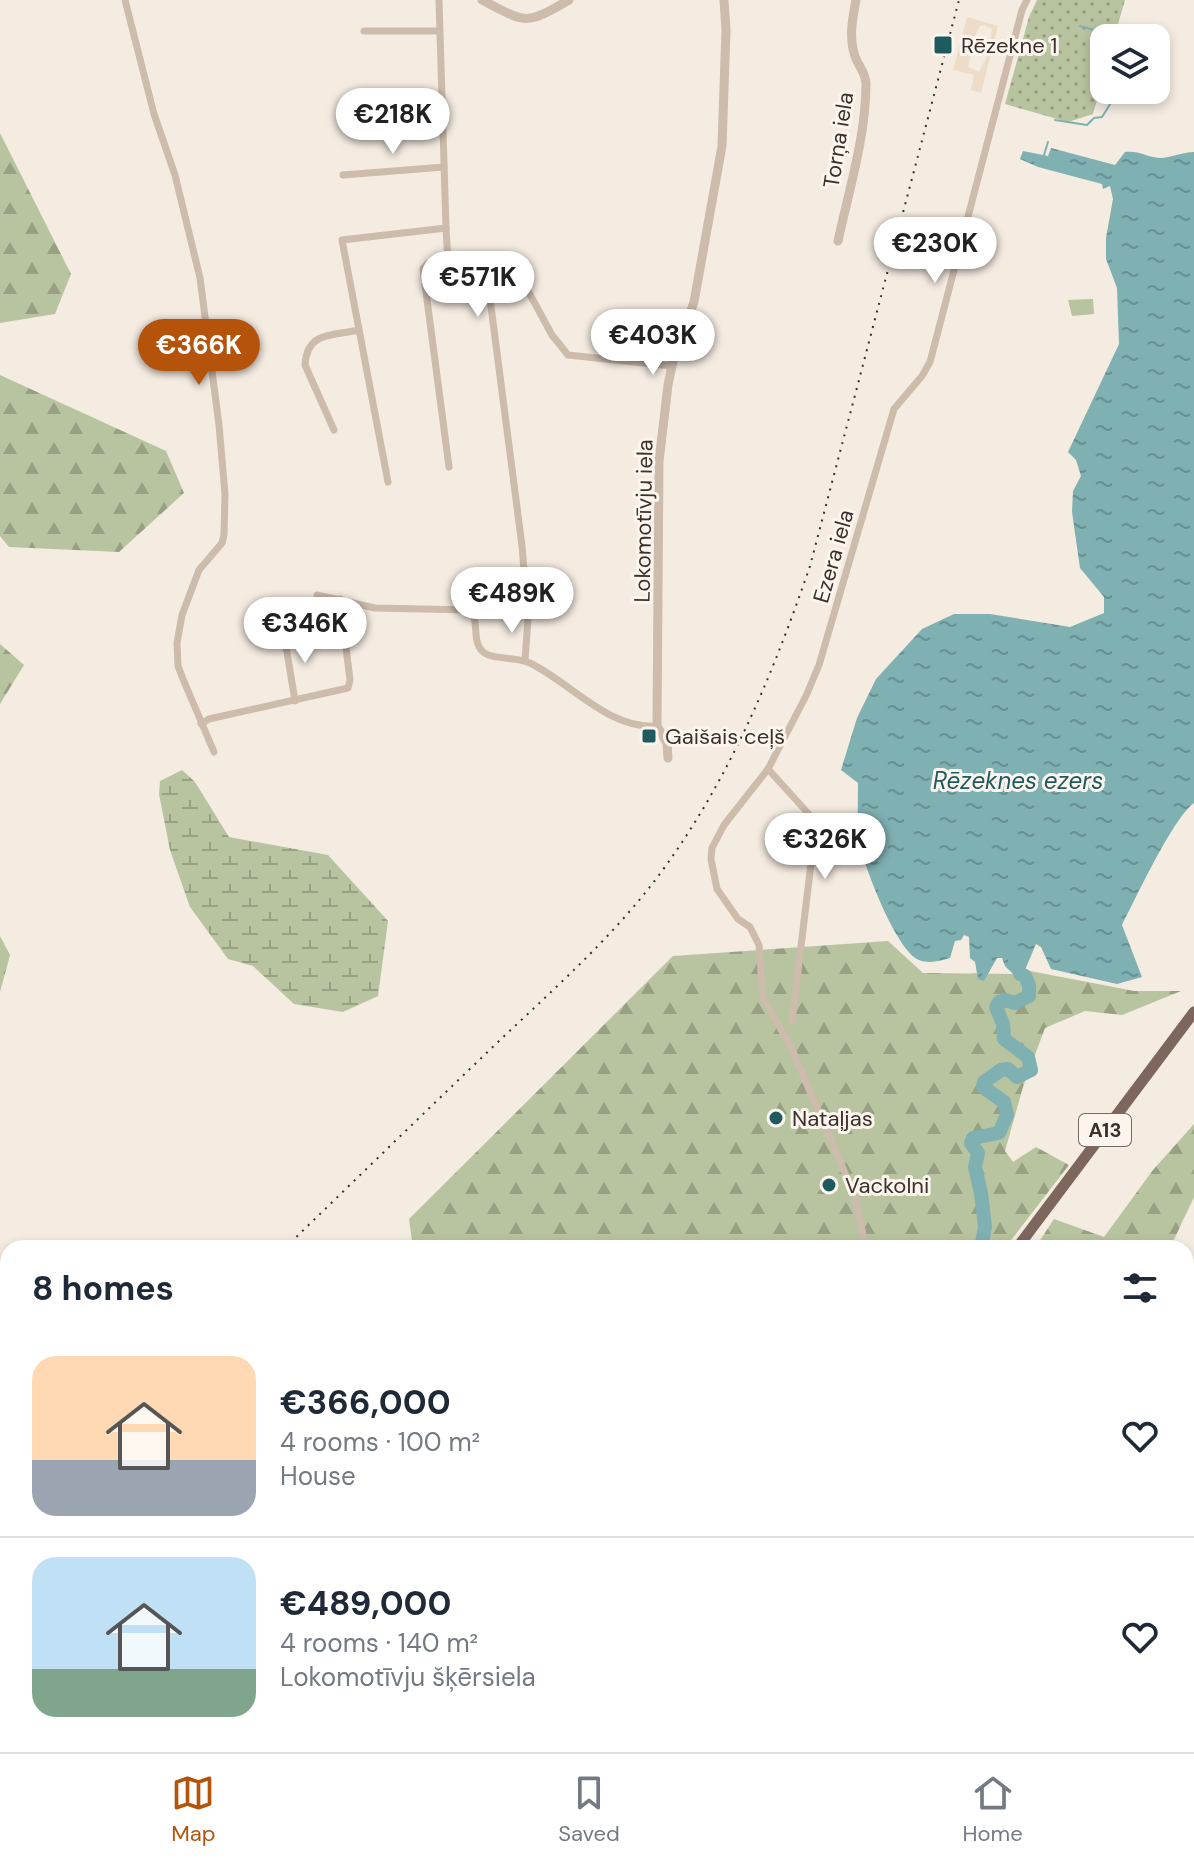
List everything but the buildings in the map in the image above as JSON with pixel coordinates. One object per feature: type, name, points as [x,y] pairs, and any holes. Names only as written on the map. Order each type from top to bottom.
[{"type":"main road","name":"A13","points":[[1023,1240],[1194,1012]]},
{"type":"street","points":[[125,0],[154,114],[175,175],[200,278],[219,425],[225,494],[224,535],[222,543],[199,570],[182,615],[177,643],[178,666],[214,752]]},
{"type":"street","points":[[439,0],[448,261]]},
{"type":"street","points":[[482,0],[518,19],[530,20],[569,0]]},
{"type":"street","name":"Lokomotīvju iela","points":[[668,758],[667,743],[657,726],[659,461],[672,366],[694,302],[722,146],[726,30],[724,0]]},
{"type":"street","name":"Torņa iela","points":[[838,241],[865,102],[864,73],[857,62],[852,38],[856,0]]},
{"type":"street","name":"Ezera iela","points":[[864,1240],[854,1194],[790,1045],[763,998],[759,945],[750,927],[738,919],[717,889],[711,859],[716,838],[768,769],[819,665],[894,409],[930,362],[1027,0]]},
{"type":"street","points":[[364,31],[439,31]]},
{"type":"street","points":[[363,112],[442,107]]},
{"type":"street","points":[[343,175],[444,167]]},
{"type":"street","points":[[388,482],[342,240],[446,228]]},
{"type":"street","points":[[449,467],[423,271],[428,263],[480,261],[493,278]]},
{"type":"street","points":[[493,278],[514,274],[521,278],[552,335],[568,355],[672,366]]},
{"type":"street","points":[[493,278],[489,291],[507,419],[528,613],[525,660]]},
{"type":"street","points":[[334,430],[305,365],[308,345],[317,339],[359,330]]},
{"type":"street","points":[[317,595],[375,608],[467,608],[475,615],[481,650],[491,655],[525,660],[569,685],[615,718],[642,726],[657,726]]},
{"type":"street","points":[[201,724],[209,719],[349,687],[340,599]]},
{"type":"street","points":[[284,634],[295,701]]},
{"type":"street","points":[[768,769],[816,822],[792,1021]]},
{"type":"green space","points":[[1037,0],[1125,0],[1118,24],[1090,24],[1090,104],[1096,104],[1093,114],[1068,122],[1005,104],[1029,17]]},
{"type":"green space","points":[[0,133],[71,274],[55,314],[0,323]]},
{"type":"green space","points":[[1093,299],[1094,314],[1072,316],[1068,300]]},
{"type":"green space","points":[[0,375],[166,451],[184,493],[119,552],[9,547],[0,536]]},
{"type":"green space","points":[[0,644],[24,665],[0,704]]},
{"type":"green space","points":[[182,770],[195,782],[229,837],[328,855],[388,921],[378,996],[343,1012],[294,1004],[253,966],[228,959],[190,907],[170,850],[159,794],[160,781]]},
{"type":"green space","points":[[0,936],[10,955],[0,992]]},
{"type":"green space","points":[[888,941],[923,973],[1020,974],[1025,970],[1134,991],[1181,991],[1122,1015],[1085,1011],[1045,1028],[1023,1087],[1005,1151],[1013,1162],[1036,1147],[1069,1165],[1011,1240],[412,1240],[409,1219],[673,956]]},
{"type":"green space","points":[[1194,1124],[1194,1197],[1174,1240],[1040,1240],[1054,1219],[1104,1237],[1153,1170]]},
{"type":"shaded area","points":[[967,17],[998,26],[981,93],[971,90],[974,75],[953,70]],"holes":[[[980,26],[992,29],[987,56],[979,72],[968,67]]]},
{"type":"water","name":"Rēzeknes ezers","points":[[1051,148],[1115,165],[1125,152],[1160,158],[1194,152],[1194,803],[1185,811],[1166,841],[1122,925],[1142,977],[1117,984],[1051,969],[1041,947],[1036,944],[1025,970],[1020,974],[1013,974],[1002,958],[997,958],[984,981],[978,979],[975,962],[970,958],[969,937],[964,935],[961,940],[955,941],[950,958],[934,962],[919,960],[901,941],[882,906],[859,839],[858,783],[841,770],[857,718],[876,679],[922,629],[954,614],[990,614],[1070,627],[1104,613],[1104,597],[1080,568],[1072,512],[1073,491],[1081,476],[1076,460],[1068,452],[1119,344],[1117,288],[1106,259],[1106,238],[1113,199],[1110,186],[1103,189],[1102,184],[1038,167],[1020,159],[1023,151],[1048,156]]},
{"type":"waterway","points":[[1080,26],[1090,29]]},
{"type":"waterway","points":[[1055,120],[1087,125],[1094,118],[1102,117],[1110,104]]},
{"type":"waterway","points":[[1044,155],[1048,142]]},
{"type":"waterway","points":[[983,1240],[985,1227],[975,1167],[978,1153],[971,1143],[973,1138],[999,1133],[1007,1115],[1004,1102],[983,1087],[984,1082],[1001,1070],[1008,1069],[1017,1077],[1031,1070],[1028,1057],[1004,1039],[1003,1024],[996,1007],[999,1002],[1015,1003],[1029,996],[1029,985],[1025,976],[1020,974]]},
{"type":"railway","points":[[293,1240],[605,939],[662,871],[729,762],[765,685],[810,566],[959,0]]},
{"type":"place","name":"Rēzekne 1","points":[[943,45]]},
{"type":"place","name":"Gaišais ceļš","points":[[649,736]]},
{"type":"place","name":"Nataļjas","points":[[776,1118]]},
{"type":"place","name":"Vackolni","points":[[829,1185]]}]
